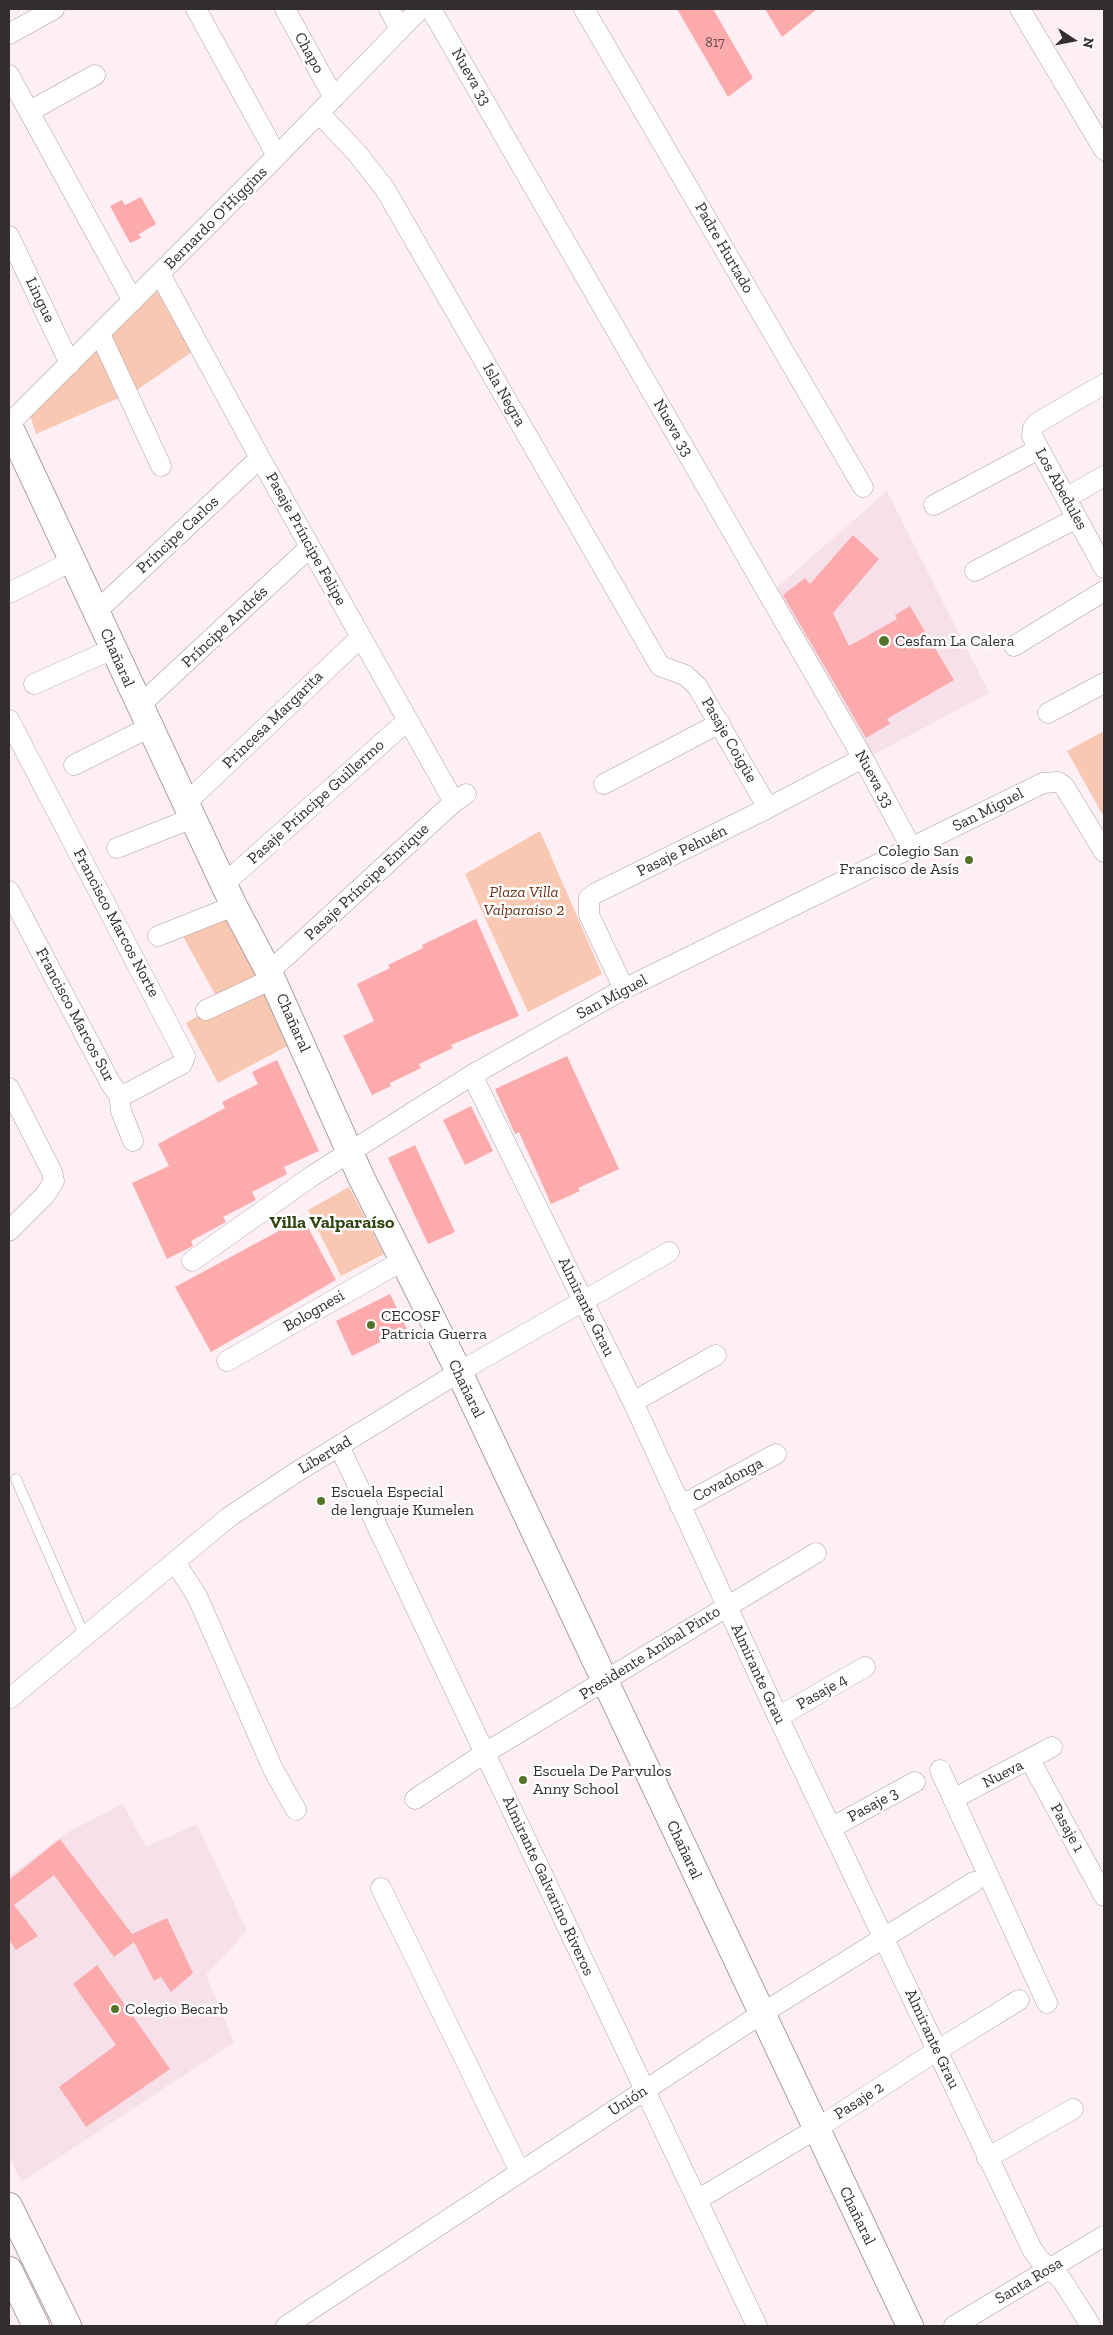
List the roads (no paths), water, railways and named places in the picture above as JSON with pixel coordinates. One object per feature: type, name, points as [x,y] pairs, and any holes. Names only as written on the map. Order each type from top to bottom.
[{"type":"street","points":[[9,34],[54,9]]},
{"type":"street","points":[[196,9],[278,156]]},
{"type":"street","name":"Chapo","points":[[285,9],[334,98]]},
{"type":"street","points":[[388,9],[400,30]]},
{"type":"street","name":"Bernardo O'Higgins","points":[[9,425],[278,156],[420,9]]},
{"type":"street","name":"Nueva 33","points":[[432,9],[863,758],[912,849]]},
{"type":"street","name":"Padre Hurtado","points":[[584,9],[864,487]]},
{"type":"street","points":[[1020,9],[1104,150]]},
{"type":"street","points":[[9,75],[133,301]]},
{"type":"street","points":[[30,111],[95,75]]},
{"type":"street","name":"Isla Negra","points":[[319,113],[356,152],[385,189],[660,666],[685,675]]},
{"type":"street","name":"Lingue","points":[[9,236],[70,364]]},
{"type":"street","name":"Pasaje Príncipe Felipe","points":[[160,274],[260,458],[408,720],[460,798]]},
{"type":"street","points":[[100,334],[162,466]]},
{"type":"street","points":[[934,505],[1036,443],[1032,428],[1037,423],[1104,384]]},
{"type":"street","name":"Chañaral","points":[[9,425],[229,895],[271,975],[402,1262],[459,1372],[910,2326]]},
{"type":"street","name":"Los Abedules","points":[[1036,443],[1104,568]]},
{"type":"street","name":"Príncipe Carlos","points":[[97,611],[260,458]]},
{"type":"street","points":[[1066,498],[1104,476]]},
{"type":"street","points":[[975,570],[1077,518]]},
{"type":"street","name":"Príncipe Andrés","points":[[74,765],[145,717],[310,547]]},
{"type":"street","points":[[9,593],[72,561]]},
{"type":"street","points":[[1014,646],[1104,591]]},
{"type":"street","name":"Princesa Margarita","points":[[189,811],[361,637]]},
{"type":"street","points":[[34,684],[113,648]]},
{"type":"street","name":"Pasaje Coigüe","points":[[685,675],[697,686],[768,808]]},
{"type":"street","points":[[1048,712],[1104,683]]},
{"type":"street","name":"Francisco Marcos Norte","points":[[9,720],[185,1056],[182,1064],[128,1093],[119,1095]]},
{"type":"street","name":"Pasaje Príncipe Guillermo","points":[[229,895],[408,720]]},
{"type":"street","points":[[604,784],[720,723]]},
{"type":"street","name":"Pasaje Pehuén","points":[[624,989],[590,915],[589,898],[863,758]]},
{"type":"street","name":"San Miguel","points":[[192,1260],[312,1176],[472,1075],[624,989],[1043,784],[1058,782],[1071,795],[1103,846]]},
{"type":"street","name":"Pasaje Príncipe Enrique","points":[[206,1010],[271,975],[460,798]]},
{"type":"street","points":[[117,848],[189,811]]},
{"type":"street","name":"Francisco Marcos Sur","points":[[9,891],[111,1084],[119,1095],[121,1111],[133,1141]]},
{"type":"street","points":[[158,936],[229,895]]},
{"type":"street","name":"Almirante Grau","points":[[472,1075],[633,1402],[778,1717],[1032,2249],[1039,2260],[1062,2280],[1091,2326]]},
{"type":"street","points":[[9,1088],[52,1172],[54,1181],[45,1195],[9,1230]]},
{"type":"street","name":"Libertad","points":[[9,1699],[229,1517],[459,1372],[668,1252]]},
{"type":"street","name":"Bolognesi","points":[[227,1361],[402,1262]]},
{"type":"street","points":[[633,1402],[716,1355]]},
{"type":"street","name":"Almirante Galvarino Riveros","points":[[339,1446],[757,2326]]},
{"type":"street","name":"Covadonga","points":[[680,1506],[776,1454]]},
{"type":"street","name":"Presidente Aníbal Pinto","points":[[416,1799],[485,1753],[816,1553]]},
{"type":"street","points":[[175,1562],[197,1596],[273,1769],[296,1810]]},
{"type":"street","name":"Pasaje 4","points":[[778,1717],[865,1667]]},
{"type":"street","name":"Nueva","points":[[953,1799],[1052,1747]]},
{"type":"street","name":"Pasaje 1","points":[[1030,1760],[1104,1896]]},
{"type":"street","points":[[940,1770],[1048,2002]]},
{"type":"street","name":"Pasaje 3","points":[[831,1828],[915,1782]]},
{"type":"street","name":"Unión","points":[[286,2326],[761,2014],[974,1882]]},
{"type":"street","points":[[381,1888],[520,2172]]},
{"type":"street","name":"Pasaje 2","points":[[697,2200],[816,2130],[938,2050],[1019,2000]]},
{"type":"street","points":[[987,2158],[1073,2108]]},
{"type":"street","points":[[9,2206],[68,2326]]},
{"type":"street","name":"Santa Rosa","points":[[954,2326],[1104,2236]]},
{"type":"street","points":[[9,2270],[36,2326]]},
{"type":"lane","points":[[16,1479],[86,1637]]},
{"type":"place","name":"Cesfam La Calera","points":[[884,641]]},
{"type":"place","name":"Colegio San Francisco de Asís","points":[[969,860]]},
{"type":"place","name":"CECOSF Patricia Guerra","points":[[371,1325]]},
{"type":"place","name":"Escuela Especial de lenguaje Kumelen","points":[[321,1501]]},
{"type":"place","name":"Escuela De Parvulos Anny School","points":[[523,1780]]},
{"type":"place","name":"Colegio Becarb","points":[[115,2009]]},
{"type":"district","name":"Villa Valparaíso","points":[[332,1223]]},
{"type":"park label","name":"Plaza Villa Valparaiso 2","points":[[524,901]]}]
